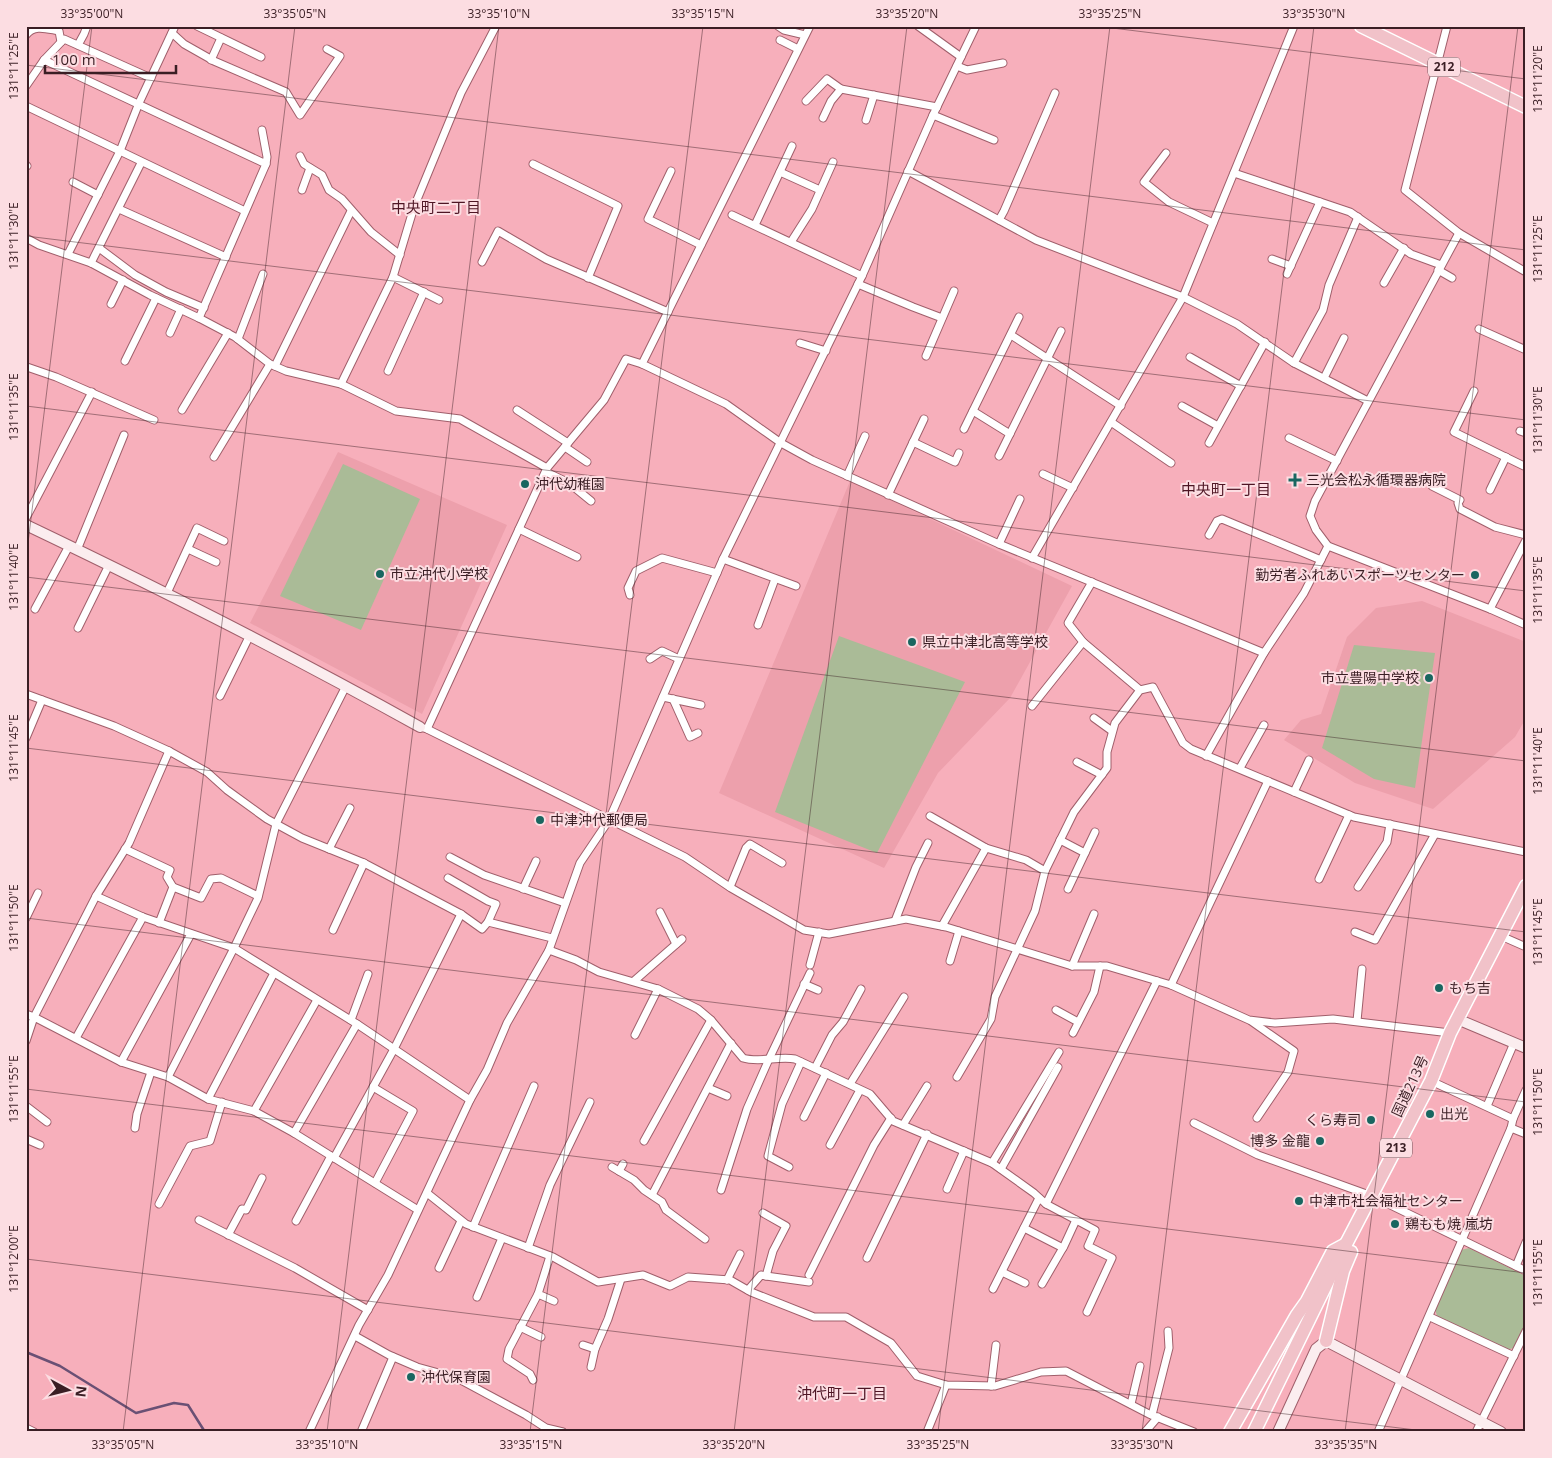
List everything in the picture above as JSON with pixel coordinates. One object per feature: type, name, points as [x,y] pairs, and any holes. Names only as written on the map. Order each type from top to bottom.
[{"type":"highway","name":"212","points":[[1361,26],[1526,107]]},
{"type":"highway","name":"国道213号","points":[[1254,1432],[1346,1244],[1431,1081],[1450,1033],[1526,886]]},
{"type":"highway","points":[[1326,1341],[1343,1271],[1372,1196]]},
{"type":"highway","points":[[1230,1432],[1297,1315],[1307,1301],[1333,1250],[1346,1244]]},
{"type":"street","points":[[78,45],[87,26]]},
{"type":"street","points":[[197,26],[261,57]]},
{"type":"street","points":[[341,384],[393,277],[414,207],[461,93],[496,26]]},
{"type":"street","points":[[778,26],[784,30],[805,35]]},
{"type":"street","points":[[642,364],[810,26]]},
{"type":"street","points":[[918,26],[961,57]]},
{"type":"street","points":[[309,1432],[354,1336],[388,1275],[508,1023],[548,950],[580,863],[609,820],[717,573],[862,276],[933,115],[976,26]]},
{"type":"street","points":[[1032,558],[1183,298],[1294,26]]},
{"type":"street","points":[[1447,26],[1405,190],[1458,233],[1526,272]]},
{"type":"street","points":[[26,35],[30,30],[36,28],[59,31],[61,42]]},
{"type":"street","points":[[68,254],[120,151],[139,103],[174,30],[184,44],[211,60],[286,92],[300,115],[340,56],[327,49]]},
{"type":"street","points":[[211,60],[221,38]]},
{"type":"street","points":[[27,81],[64,39],[151,78]]},
{"type":"street","points":[[780,40],[798,49]]},
{"type":"street","points":[[44,60],[266,164]]},
{"type":"street","points":[[957,66],[967,70],[1003,63]]},
{"type":"street","points":[[806,101],[827,79],[841,89],[937,107]]},
{"type":"street","points":[[823,118],[831,101],[841,89]]},
{"type":"street","points":[[999,220],[1055,93]]},
{"type":"street","points":[[866,120],[874,95]]},
{"type":"street","points":[[26,106],[244,211]]},
{"type":"street","points":[[933,115],[994,140]]},
{"type":"street","points":[[200,318],[244,211],[266,164],[267,157],[262,130]]},
{"type":"street","points":[[755,225],[792,146]]},
{"type":"street","points":[[1166,153],[1144,182],[1169,202],[1213,223]]},
{"type":"street","points":[[300,156],[304,164],[322,175],[329,190],[342,200],[371,232],[400,254]]},
{"type":"street","points":[[791,242],[812,209],[833,162]]},
{"type":"street","points":[[91,263],[142,163]]},
{"type":"street","points":[[533,164],[618,206],[588,278]]},
{"type":"street","points":[[302,190],[310,168]]},
{"type":"street","points":[[671,171],[648,219],[701,245]]},
{"type":"street","points":[[908,171],[1036,240],[1183,298],[1237,324],[1294,363],[1368,401]]},
{"type":"street","points":[[780,172],[820,190]]},
{"type":"street","points":[[1234,173],[1350,212],[1411,254],[1440,267],[1452,278]]},
{"type":"street","points":[[73,182],[98,194]]},
{"type":"street","points":[[1287,274],[1320,202]]},
{"type":"street","points":[[119,209],[226,257]]},
{"type":"street","points":[[214,457],[273,365],[352,211]]},
{"type":"street","points":[[732,214],[862,276]]},
{"type":"street","points":[[1294,363],[1323,310],[1329,286],[1358,218]]},
{"type":"street","points":[[482,262],[498,231],[546,259],[668,312]]},
{"type":"street","points":[[1458,233],[1314,501],[1310,516],[1316,530],[1328,546],[1490,609],[1526,625]]},
{"type":"street","points":[[26,238],[39,245],[91,263],[156,298],[200,318],[238,339],[273,365],[286,371],[341,384],[396,411],[460,420],[569,483],[591,501]]},
{"type":"street","points":[[99,248],[135,275],[166,292],[204,308]]},
{"type":"street","points":[[1384,283],[1404,248]]},
{"type":"street","points":[[1272,259],[1291,266]]},
{"type":"street","points":[[238,339],[263,274]]},
{"type":"street","points":[[393,277],[439,300]]},
{"type":"street","points":[[111,304],[123,280]]},
{"type":"street","points":[[858,284],[942,318]]},
{"type":"street","points":[[388,371],[424,292]]},
{"type":"street","points":[[926,356],[954,292]]},
{"type":"street","points":[[125,361],[156,298]]},
{"type":"street","points":[[170,333],[181,309]]},
{"type":"street","points":[[964,429],[1019,317]]},
{"type":"street","points":[[1479,330],[1526,350]]},
{"type":"street","points":[[999,456],[1061,331]]},
{"type":"street","points":[[182,410],[228,333]]},
{"type":"street","points":[[1011,335],[1121,406]]},
{"type":"street","points":[[1324,378],[1344,338]]},
{"type":"street","points":[[1209,443],[1265,342]]},
{"type":"street","points":[[800,344],[826,351]]},
{"type":"street","points":[[1190,357],[1241,386]]},
{"type":"street","points":[[424,728],[520,529],[546,470],[604,400],[626,359],[642,364],[726,404],[781,443],[812,460],[999,544],[1264,653]]},
{"type":"street","points":[[27,367],[92,392],[154,420]]},
{"type":"street","points":[[1474,391],[1454,432],[1526,467]]},
{"type":"street","points":[[26,518],[92,392]]},
{"type":"street","points":[[1182,406],[1218,426]]},
{"type":"street","points":[[517,410],[587,462]]},
{"type":"street","points":[[973,411],[1010,434]]},
{"type":"street","points":[[888,495],[924,419]]},
{"type":"street","points":[[1111,422],[1171,463]]},
{"type":"street","points":[[35,609],[73,548],[124,435]]},
{"type":"street","points":[[847,476],[865,436]]},
{"type":"street","points":[[1289,438],[1337,461]]},
{"type":"street","points":[[913,442],[955,462],[959,453]]},
{"type":"street","points":[[1490,490],[1506,458]]},
{"type":"street","points":[[1043,474],[1073,488]]},
{"type":"street","points":[[1432,486],[1460,500],[1458,503],[1460,509],[1496,527],[1526,535]]},
{"type":"street","points":[[999,544],[1020,500]]},
{"type":"street","points":[[1208,535],[1217,521],[1222,519],[1321,560]]},
{"type":"street","points":[[26,525],[167,593],[424,728],[685,857],[730,887],[804,930],[829,934],[906,919],[942,926],[1072,966],[1107,966],[1171,985],[1248,1020],[1294,1051],[1288,1072],[1257,1118]]},
{"type":"street","points":[[167,593],[197,528],[224,541]]},
{"type":"street","points":[[520,529],[577,557]]},
{"type":"street","points":[[1490,609],[1526,540]]},
{"type":"street","points":[[1206,756],[1264,653],[1304,593],[1328,546]]},
{"type":"street","points":[[188,549],[216,562]]},
{"type":"street","points":[[630,596],[628,588],[636,572],[662,558],[717,573]]},
{"type":"street","points":[[724,559],[796,586]]},
{"type":"street","points":[[78,628],[109,565]]},
{"type":"street","points":[[758,625],[775,579]]},
{"type":"street","points":[[1092,582],[1068,623],[1083,642],[1140,690]]},
{"type":"street","points":[[220,696],[250,635]]},
{"type":"street","points":[[1032,706],[1083,642]]},
{"type":"street","points":[[650,659],[662,652],[679,659]]},
{"type":"street","points":[[168,1078],[234,948],[258,896],[276,824],[346,686]]},
{"type":"street","points":[[957,1077],[991,1019],[994,997],[1035,910],[1045,871],[1074,812],[1107,768],[1107,752],[1115,723],[1140,690],[1153,687],[1183,743],[1206,756],[1240,768],[1349,815],[1526,852]]},
{"type":"street","points":[[26,694],[114,726],[169,751],[207,772],[243,802],[276,824],[302,838],[364,864],[461,914],[482,929],[488,922],[496,904],[488,902],[448,878]]},
{"type":"street","points":[[663,697],[700,705]]},
{"type":"street","points":[[673,699],[690,737],[698,733]]},
{"type":"street","points":[[26,738],[42,700]]},
{"type":"street","points":[[1094,718],[1112,731]]},
{"type":"street","points":[[1240,768],[1264,725]]},
{"type":"street","points":[[26,1041],[34,1017],[96,896],[125,849],[169,751]]},
{"type":"street","points":[[1294,792],[1309,760]]},
{"type":"street","points":[[1078,762],[1102,775]]},
{"type":"street","points":[[1171,985],[1268,781]]},
{"type":"street","points":[[329,849],[350,808]]},
{"type":"street","points":[[1319,879],[1349,815]]},
{"type":"street","points":[[930,816],[986,848],[1026,860],[1045,871]]},
{"type":"street","points":[[1358,888],[1387,842],[1390,824]]},
{"type":"street","points":[[1068,889],[1095,832]]},
{"type":"street","points":[[1355,932],[1375,940],[1435,834]]},
{"type":"street","points":[[1060,840],[1085,853]]},
{"type":"street","points":[[895,921],[916,867],[928,843]]},
{"type":"street","points":[[730,887],[746,848],[750,844],[782,863]]},
{"type":"street","points":[[942,926],[986,848]]},
{"type":"street","points":[[125,849],[170,870],[167,877],[173,887],[201,898],[211,879],[221,878],[258,896]]},
{"type":"street","points":[[450,856],[484,875],[565,903]]},
{"type":"street","points":[[523,889],[536,861]]},
{"type":"street","points":[[333,930],[364,864]]},
{"type":"street","points":[[159,923],[173,887]]},
{"type":"street","points":[[26,918],[38,894]]},
{"type":"street","points":[[96,896],[143,918],[234,948],[354,1022],[470,1100]]},
{"type":"street","points":[[660,912],[676,944]]},
{"type":"street","points":[[296,1221],[394,1049],[461,914]]},
{"type":"street","points":[[1072,966],[1094,914]]},
{"type":"street","points":[[76,1038],[143,918]]},
{"type":"street","points":[[488,922],[552,938]]},
{"type":"street","points":[[721,1190],[747,1109],[810,969],[819,932]]},
{"type":"street","points":[[950,961],[959,932]]},
{"type":"street","points":[[121,1062],[191,934]]},
{"type":"street","points":[[1501,936],[1526,947]]},
{"type":"street","points":[[634,981],[682,939]]},
{"type":"street","points":[[548,950],[576,960],[599,972],[658,989],[698,1009],[711,1020],[743,1058],[749,1060],[786,1057],[802,1062],[870,1094],[891,1118],[903,1126],[927,1134],[992,1163],[1046,1204],[1095,1230],[1088,1246],[1112,1258],[1087,1312]]},
{"type":"street","points":[[1073,1033],[1094,992],[1100,966]]},
{"type":"street","points":[[1357,1021],[1362,969]]},
{"type":"street","points":[[208,1099],[274,972]]},
{"type":"street","points":[[294,1133],[354,1022],[368,974]]},
{"type":"street","points":[[1046,1204],[1157,981]]},
{"type":"street","points":[[804,984],[818,990]]},
{"type":"street","points":[[635,1035],[658,989]]},
{"type":"street","points":[[815,1068],[832,1035],[843,1022],[861,989]]},
{"type":"street","points":[[850,1084],[904,997]]},
{"type":"street","points":[[254,1111],[317,1000]]},
{"type":"street","points":[[1056,1010],[1078,1022]]},
{"type":"street","points":[[26,1014],[121,1062],[168,1078],[208,1099],[254,1111],[294,1133],[418,1210]]},
{"type":"street","points":[[1248,1020],[1275,1024],[1334,1018],[1450,1033]]},
{"type":"street","points":[[1457,1019],[1526,1048]]},
{"type":"street","points":[[644,1141],[711,1020]]},
{"type":"street","points":[[652,1195],[731,1043]]},
{"type":"street","points":[[1487,1106],[1514,1043]]},
{"type":"street","points":[[992,1163],[1059,1052]]},
{"type":"street","points":[[789,1167],[768,1156],[782,1104],[802,1062]]},
{"type":"street","points":[[1001,1169],[1058,1067]]},
{"type":"street","points":[[136,1128],[137,1114],[151,1072]]},
{"type":"street","points":[[804,1117],[826,1074]]},
{"type":"street","points":[[1431,1081],[1513,1119]]},
{"type":"street","points":[[473,1227],[534,1086]]},
{"type":"street","points":[[903,1126],[927,1086]]},
{"type":"street","points":[[373,1087],[413,1111],[375,1184]]},
{"type":"street","points":[[708,1088],[727,1096]]},
{"type":"street","points":[[830,1145],[860,1090]]},
{"type":"street","points":[[1378,1432],[1463,1242],[1512,1128],[1513,1119],[1526,1090]]},
{"type":"street","points":[[159,1204],[190,1146],[210,1141],[222,1102]]},
{"type":"street","points":[[528,1248],[550,1185],[590,1102]]},
{"type":"street","points":[[26,1106],[47,1122]]},
{"type":"street","points":[[748,1290],[761,1275],[809,1279],[874,1144],[891,1118]]},
{"type":"street","points":[[1194,1123],[1258,1155],[1372,1196],[1463,1242],[1526,1271]]},
{"type":"street","points":[[1512,1128],[1526,1134]]},
{"type":"street","points":[[867,1258],[927,1134]]},
{"type":"street","points":[[26,1138],[40,1145]]},
{"type":"street","points":[[947,1189],[964,1150]]},
{"type":"street","points":[[619,1171],[623,1164]]},
{"type":"street","points":[[612,1167],[634,1180],[644,1190],[662,1202],[666,1210],[705,1239]]},
{"type":"street","points":[[228,1235],[242,1209],[246,1210],[262,1178]]},
{"type":"street","points":[[427,1193],[461,1221],[550,1256],[598,1282],[643,1275],[670,1286],[688,1277],[728,1280],[814,1317],[846,1317],[891,1342],[917,1376],[946,1385],[991,1386],[1041,1372],[1066,1371],[1155,1416],[1194,1432]]},
{"type":"street","points":[[993,1289],[1039,1198]]},
{"type":"street","points":[[763,1213],[786,1226],[773,1251],[766,1276]]},
{"type":"street","points":[[199,1220],[295,1268],[368,1310]]},
{"type":"street","points":[[1042,1284],[1063,1248],[1076,1220]]},
{"type":"street","points":[[439,1268],[461,1221]]},
{"type":"street","points":[[1024,1228],[1063,1248]]},
{"type":"street","points":[[477,1297],[502,1238]]},
{"type":"street","points":[[1516,1266],[1526,1242]]},
{"type":"street","points":[[728,1280],[740,1254]]},
{"type":"street","points":[[533,1380],[530,1374],[507,1359],[509,1349],[538,1294],[550,1256]]},
{"type":"street","points":[[1002,1272],[1025,1283]]},
{"type":"street","points":[[591,1367],[595,1349],[608,1319],[621,1279]]},
{"type":"street","points":[[538,1294],[554,1301]]},
{"type":"street","points":[[1430,1317],[1514,1356]]},
{"type":"street","points":[[520,1327],[541,1337]]},
{"type":"street","points":[[1145,1432],[1155,1416],[1169,1348],[1168,1331]]},
{"type":"street","points":[[1476,1432],[1526,1331]]},
{"type":"street","points":[[354,1336],[393,1357],[418,1367],[457,1378],[526,1415],[546,1428],[563,1432]]},
{"type":"street","points":[[1278,1432],[1316,1350],[1326,1341],[1501,1432]]},
{"type":"street","points":[[991,1386],[996,1344]]},
{"type":"street","points":[[583,1345],[595,1349]]},
{"type":"street","points":[[362,1432],[393,1357]]},
{"type":"street","points":[[1131,1404],[1140,1366]]},
{"type":"street","points":[[928,1432],[946,1385]]},
{"type":"street","points":[[26,1428],[34,1432]]},
{"type":"shaded area","name":"市立沖代小学校","points":[[338,452],[507,525],[422,714],[250,623]]},
{"type":"shaded area","name":"県立中津北高等学校","points":[[850,481],[1072,586],[1010,698],[938,773],[884,868],[719,793]]},
{"type":"shaded area","name":"市立豊陽中学校","points":[[1422,601],[1526,642],[1526,718],[1515,737],[1433,809],[1355,783],[1284,740],[1301,720],[1321,714],[1347,637],[1376,608]]},
{"type":"green space","points":[[343,464],[420,499],[361,630],[280,596]]},
{"type":"green space","points":[[839,636],[965,682],[877,853],[775,812]]},
{"type":"green space","points":[[1354,645],[1435,653],[1415,788],[1374,779],[1322,748]]},
{"type":"green space","points":[[1469,1248],[1526,1276],[1526,1323],[1514,1348],[1505,1350],[1437,1316],[1435,1309],[1461,1250]]},
{"type":"waterway","points":[[26,1352],[60,1366],[136,1413],[174,1403],[188,1405],[205,1432]]},
{"type":"place","name":"三光会松永循環器病院","points":[[1295,480]]},
{"type":"place","name":"沖代幼稚園","points":[[525,484]]},
{"type":"place","name":"市立沖代小学校","points":[[380,574]]},
{"type":"place","name":"勤労者ふれあいスポーツセンター","points":[[1475,575]]},
{"type":"place","name":"県立中津北高等学校","points":[[912,642]]},
{"type":"place","name":"市立豊陽中学校","points":[[1429,678]]},
{"type":"place","name":"中津沖代郵便局","points":[[540,820]]},
{"type":"place","name":"もち吉","points":[[1439,988]]},
{"type":"place","name":"出光","points":[[1430,1114]]},
{"type":"place","name":"くら寿司","points":[[1371,1120]]},
{"type":"place","name":"博多 金龍","points":[[1320,1141]]},
{"type":"place","name":"中津市社会福祉センター","points":[[1299,1201]]},
{"type":"place","name":"鶏もも焼 嵐坊","points":[[1395,1224]]},
{"type":"place","name":"沖代保育園","points":[[411,1377]]},
{"type":"district","name":"中央町二丁目","points":[[436,208]]},
{"type":"district","name":"中央町一丁目","points":[[1226,490]]},
{"type":"district","name":"沖代町一丁目","points":[[842,1394]]}]
